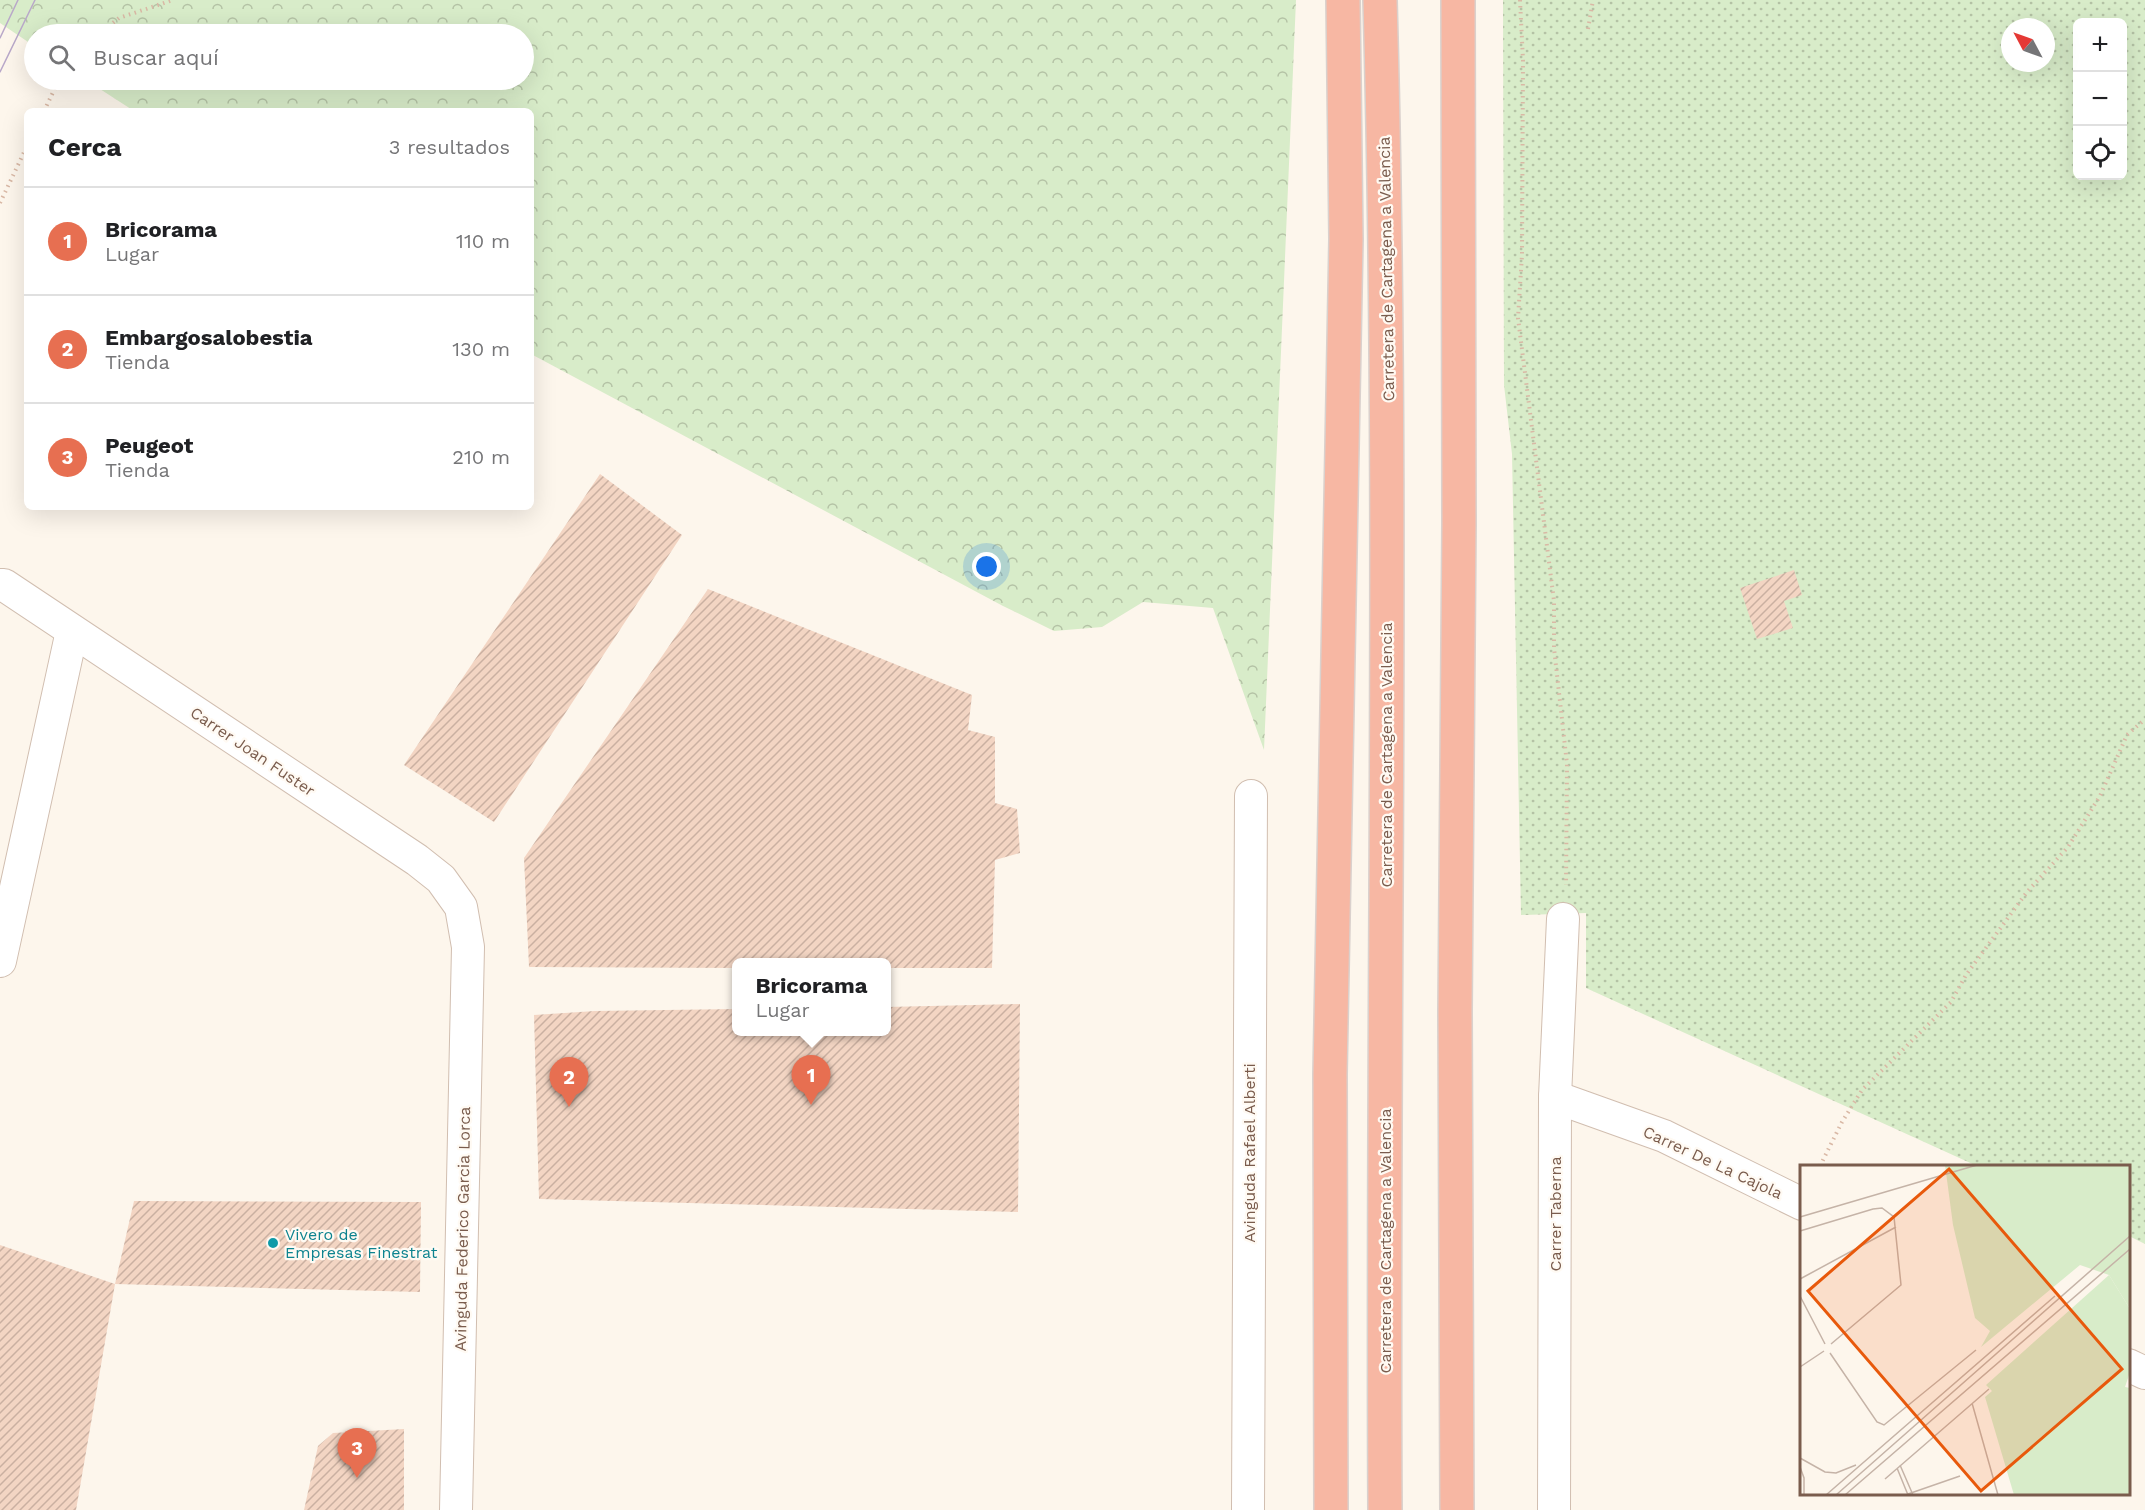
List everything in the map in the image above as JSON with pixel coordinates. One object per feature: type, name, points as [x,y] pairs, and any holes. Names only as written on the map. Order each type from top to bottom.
[{"type":"highway","points":[[1331,1510],[1330,1074],[1346,239],[1343,0]]},
{"type":"highway","name":"Carretera de Cartagena a Valencia","points":[[1380,0],[1388,418],[1384,1104],[1385,1510]]},
{"type":"highway","points":[[1457,1510],[1455,1011],[1459,524],[1458,0]]},
{"type":"street","name":"Carrer Joan Fuster","points":[[0,585],[4,585],[417,860],[441,879],[461,907],[468,947]]},
{"type":"street","points":[[0,961],[72,631]]},
{"type":"street","name":"Avinguda Rafael Alberti","points":[[1248,1510],[1251,796]]},
{"type":"street","name":"Carrer Taberna","points":[[1554,1510],[1556,1097],[1563,919]]},
{"type":"street","name":"Avinguda Federico Garcia Lorca","points":[[456,1510],[468,947]]},
{"type":"street","name":"Carrer De La Cajola","points":[[1556,1097],[1664,1136],[1800,1203]]},
{"type":"street","points":[[2130,1366],[2145,1373]]},
{"type":"path","points":[[112,24],[119,18],[173,0]]},
{"type":"path","points":[[1520,0],[1523,60],[1522,221],[1518,318],[1554,601],[1554,648],[1567,764],[1567,874],[1563,919]]},
{"type":"path","points":[[1588,29],[1593,0]]},
{"type":"path","points":[[45,108],[54,90]]},
{"type":"path","points":[[0,203],[24,153]]},
{"type":"path","points":[[1821,1165],[1842,1122],[1862,1090],[1951,1002],[1966,975],[2027,892],[2068,847],[2100,796],[2127,735],[2145,720]]},
{"type":"green space","points":[[0,0],[1296,0],[1264,750],[1213,608],[1143,602],[1102,627],[1054,631],[534,356],[534,108],[129,108],[101,90],[534,90],[534,24],[24,24],[24,39],[0,23]]},
{"type":"green space","points":[[1503,0],[2145,0],[2145,1244],[2130,1236],[2130,1165],[1975,1165],[1586,988],[1586,913],[1521,915],[1512,454],[1504,385]]},
{"type":"building","points":[[600,474],[682,535],[494,822],[404,765]]},
{"type":"building","points":[[1794,570],[1802,595],[1784,601],[1793,628],[1757,639],[1740,588]]},
{"type":"building","points":[[708,589],[972,695],[968,730],[995,737],[995,803],[1017,809],[1020,853],[995,860],[992,968],[891,968],[891,958],[732,958],[732,968],[529,967],[524,858]]},
{"type":"building","points":[[1020,1004],[1018,1212],[539,1199],[534,1015],[595,1011],[732,1009],[732,1036],[891,1036],[891,1007]]},
{"type":"building","name":"Vivero de Empresas Finestrat","points":[[134,1201],[421,1202],[420,1292],[115,1284]]},
{"type":"building","points":[[0,1245],[115,1284],[76,1510],[0,1510]]},
{"type":"building","points":[[404,1429],[404,1510],[304,1510],[318,1446],[333,1433]]},
{"type":"tram line","points":[[0,38],[18,0]]},
{"type":"tram line","points":[[0,72],[35,0]]},
{"type":"place","name":"Bricorama","points":[[811,1105]]},
{"type":"place","name":"Embargosalobestia","points":[[569,1107]]},
{"type":"place","name":"Vivero de Empresas Finestrat","points":[[273,1243]]},
{"type":"place","name":"Peugeot","points":[[357,1478]]}]
